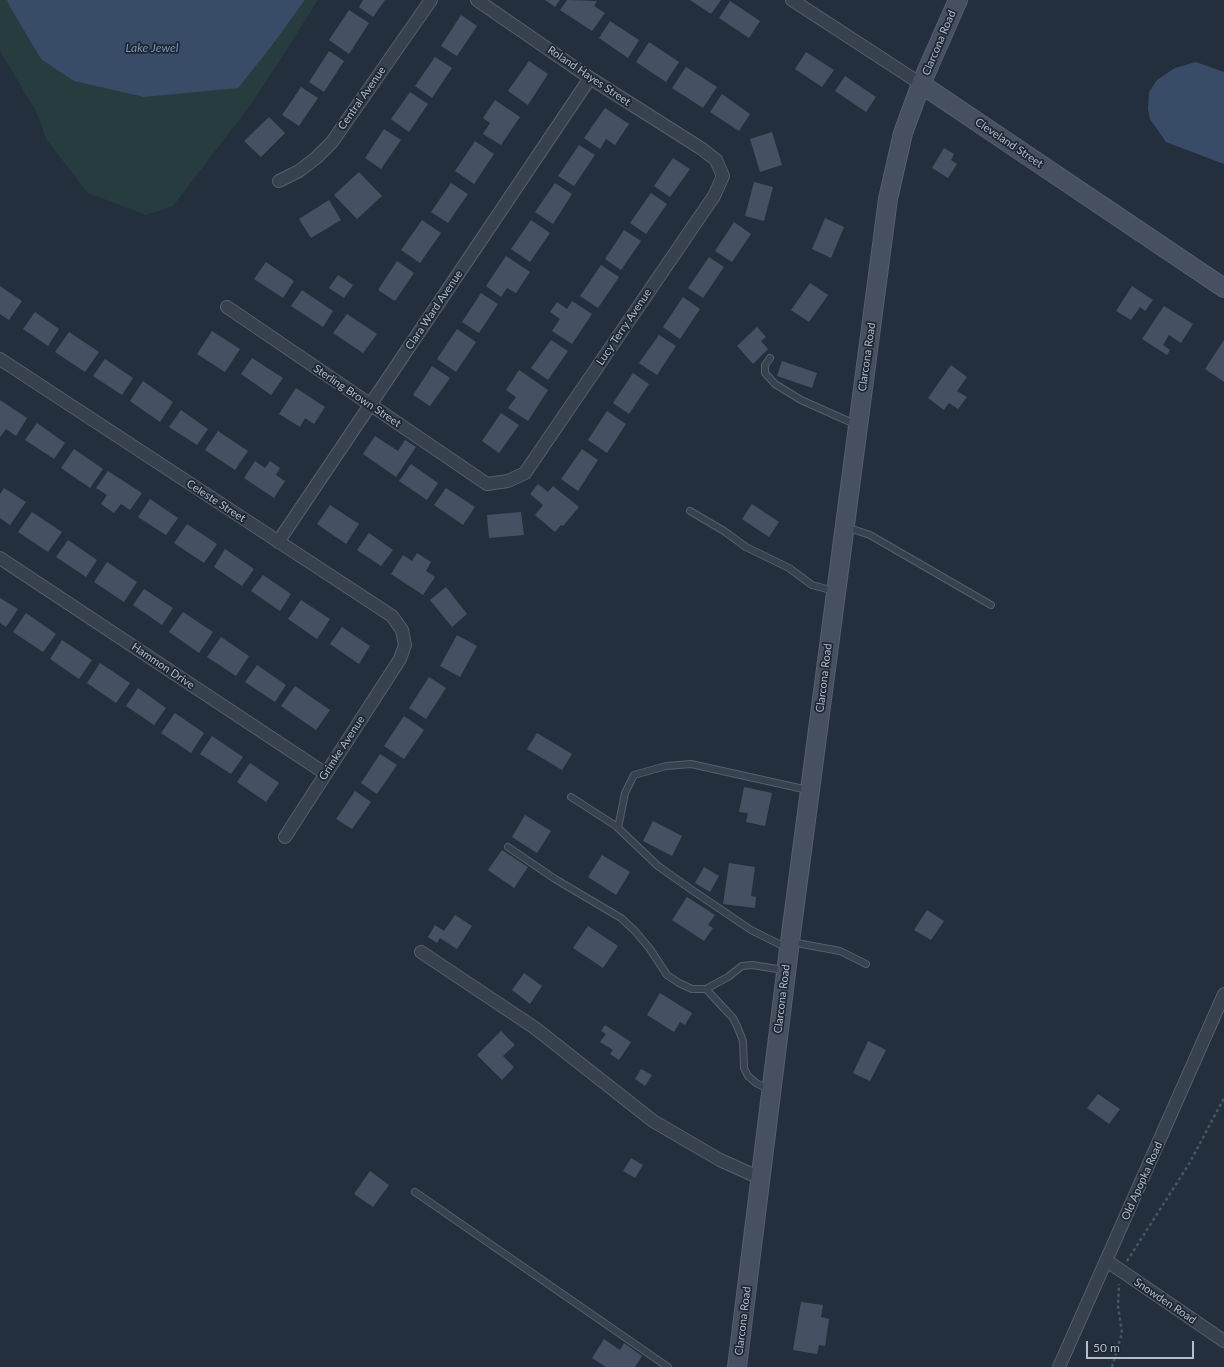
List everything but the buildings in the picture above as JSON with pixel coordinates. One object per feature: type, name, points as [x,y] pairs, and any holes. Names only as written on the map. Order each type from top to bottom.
[{"type":"main road","name":"Clarcona Road","points":[[737,1367],[809,790],[888,199],[903,132],[921,84],[958,0]]},
{"type":"main road","name":"Cleveland Street","points":[[921,84],[1224,288]]},
{"type":"street","name":"Central Avenue","points":[[279,181],[299,171],[316,158],[332,142],[431,0]]},
{"type":"street","name":"Roland Hayes Street","points":[[477,0],[590,78],[702,149]]},
{"type":"street","name":"Cleveland Street","points":[[792,0],[921,84]]},
{"type":"street","name":"Clara Ward Avenue","points":[[278,542],[590,78]]},
{"type":"street","name":"Lucy Terry Avenue","points":[[487,484],[508,481],[525,473],[714,196],[723,176],[716,160],[702,149]]},
{"type":"street","name":"Sterling Brown Street","points":[[227,307],[487,484]]},
{"type":"street","name":"Celeste Street","points":[[0,359],[392,616],[402,630],[406,645],[400,659]]},
{"type":"street","name":"Hammon Drive","points":[[0,558],[326,774]]},
{"type":"street","name":"Grimke Avenue","points":[[285,837],[400,659]]},
{"type":"street","points":[[421,952],[535,1028],[653,1121],[720,1160],[760,1178]]},
{"type":"street","name":"Old Apopka Road","points":[[1059,1367],[1224,994]]},
{"type":"street","name":"Snowden Road","points":[[1107,1261],[1224,1341]]},
{"type":"lane","points":[[770,358],[765,365],[765,373],[775,384],[801,400],[858,426]]},
{"type":"lane","points":[[690,511],[724,531],[746,547],[789,568],[812,585],[835,591]]},
{"type":"lane","points":[[844,526],[870,535],[991,605]]},
{"type":"lane","points":[[618,828],[625,793],[634,775],[666,766],[691,764],[809,790]]},
{"type":"lane","points":[[571,797],[618,828],[664,870],[751,930],[789,945],[840,951],[866,964]]},
{"type":"lane","points":[[508,847],[555,879],[621,918],[635,931],[650,949],[667,974],[692,989],[706,989],[728,977],[742,966],[752,965],[786,971]]},
{"type":"lane","points":[[706,989],[733,1018],[737,1026],[743,1041],[744,1068],[748,1076],[756,1083],[771,1091]]},
{"type":"lane","points":[[415,1192],[668,1367]]},
{"type":"path","points":[[1112,1367],[1122,1333],[1118,1306],[1121,1271],[1189,1164],[1224,1098]]},
{"type":"green space","points":[[0,0],[7,0],[41,59],[270,48],[305,0],[318,0],[255,99],[173,206],[146,215],[88,193],[46,139],[38,115],[0,51]]},
{"type":"water","name":"Lake Jewel","points":[[7,0],[305,0],[270,48],[238,88],[144,97],[74,81],[41,59]]},
{"type":"water","points":[[1196,62],[1224,72],[1224,164],[1166,142],[1150,119],[1148,109],[1149,92],[1157,80],[1175,68]]}]
